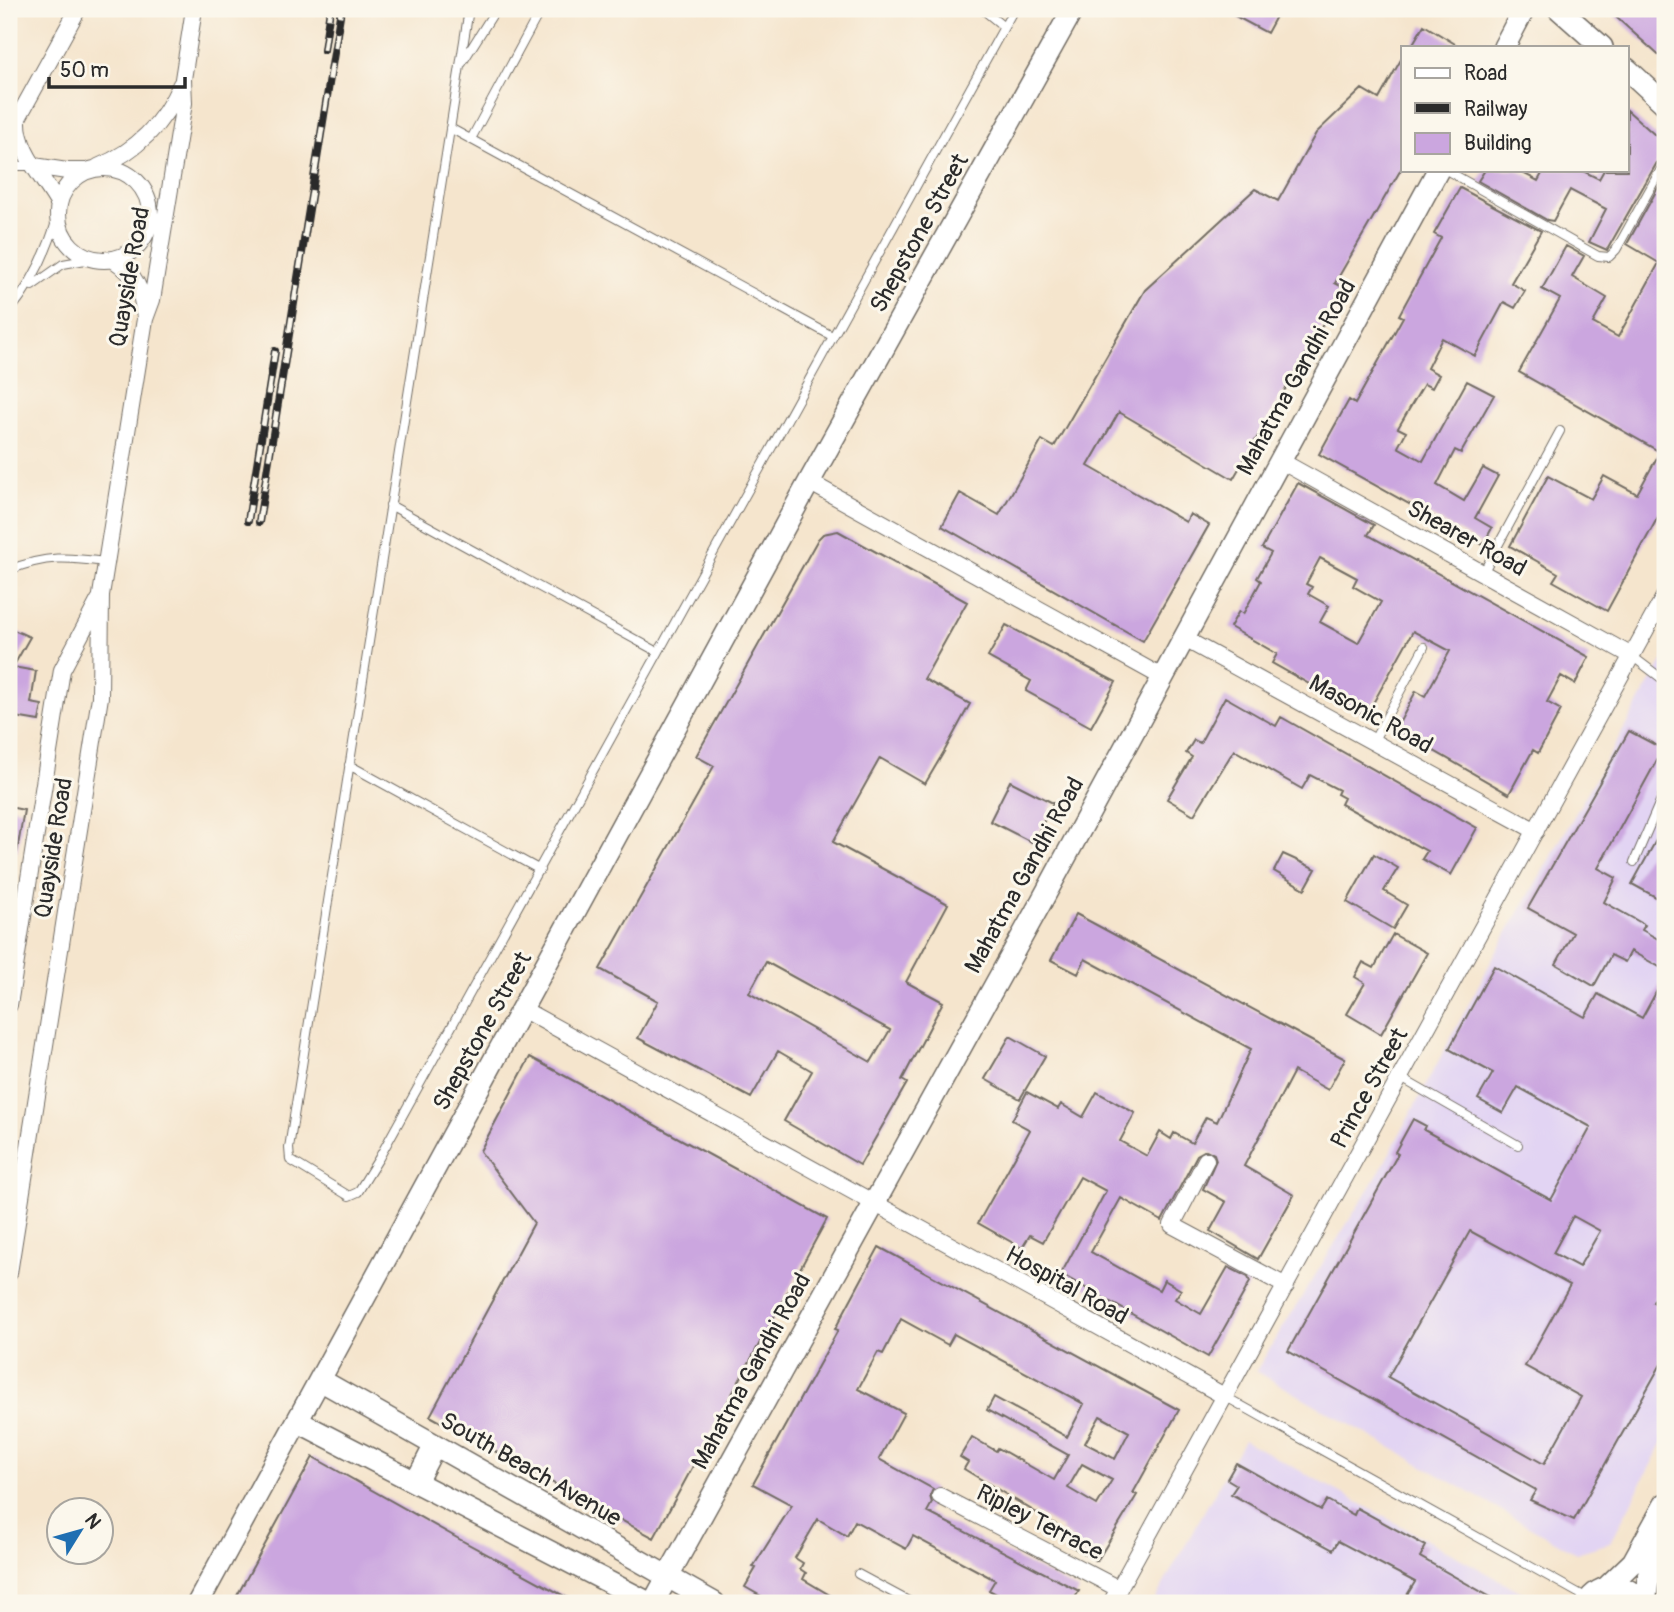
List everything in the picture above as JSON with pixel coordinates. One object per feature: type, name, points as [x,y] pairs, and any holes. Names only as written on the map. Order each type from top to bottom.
[{"type":"main road","name":"Shepstone Street","points":[[198,1603],[322,1381],[809,482],[1073,9]]},
{"type":"main road","points":[[1505,46],[1524,9]]},
{"type":"main road","points":[[1559,9],[1601,46]]},
{"type":"main road","points":[[1628,70],[1665,104]]},
{"type":"main road","name":"Mahatma Gandhi Road","points":[[651,1603],[873,1206],[1437,172]]},
{"type":"main road","name":"South Beach Avenue","points":[[322,1381],[713,1603]]},
{"type":"main road","points":[[299,1422],[651,1603]]},
{"type":"main road","points":[[416,1482],[435,1445]]},
{"type":"main road","points":[[1588,1601],[1633,1562],[1665,1504]]},
{"type":"main road","points":[[529,1542],[547,1508]]},
{"type":"main road","points":[[1607,1587],[1627,1589],[1643,1603],[1649,1573],[1665,1543]]},
{"type":"street","points":[[58,210],[19,135],[20,110],[57,51],[78,9]]},
{"type":"street","name":"Quayside Road","points":[[9,1273],[100,697],[102,594],[106,562],[145,319],[152,300],[165,201],[184,103],[183,79],[194,9]]},
{"type":"street","points":[[165,201],[134,250],[114,260],[91,259],[67,243],[60,230],[58,210],[64,190],[74,178],[127,153],[153,129],[171,106],[183,79]]},
{"type":"street","points":[[34,166],[67,172],[118,170],[138,181],[149,201],[149,228],[157,257]]},
{"type":"street","points":[[114,260],[131,272],[138,283],[145,319]]},
{"type":"street","name":"Shearer Road","points":[[1279,460],[1632,656]]},
{"type":"street","points":[[809,482],[1162,677]]},
{"type":"street","name":"Quayside Road","points":[[9,1005],[12,965],[62,670],[102,594]]},
{"type":"street","name":"Prince Street","points":[[1115,1596],[1665,595]]},
{"type":"street","name":"Masonic Road","points":[[1183,638],[1536,831]]},
{"type":"street","name":"Hospital Road","points":[[524,1010],[873,1206],[1226,1397]]},
{"type":"street","points":[[1206,1160],[1172,1225],[1286,1286]]},
{"type":"street","name":"Ripley Terrace","points":[[940,1496],[1115,1596]]},
{"type":"lane","points":[[469,9],[289,1148],[292,1162],[338,1191],[353,1195],[368,1176],[540,870],[1014,9]]},
{"type":"lane","points":[[460,67],[496,9]]},
{"type":"lane","points":[[471,139],[541,9]]},
{"type":"lane","points":[[982,9],[1004,27]]},
{"type":"lane","points":[[450,128],[832,336]]},
{"type":"lane","points":[[1450,172],[1598,256],[1609,257],[1616,250],[1665,162]]},
{"type":"lane","points":[[9,166],[34,166]]},
{"type":"lane","points":[[9,312],[27,290],[51,239],[58,210]]},
{"type":"lane","points":[[27,290],[63,264],[91,259]]},
{"type":"lane","points":[[1483,573],[1560,431]]},
{"type":"lane","points":[[390,505],[658,652]]},
{"type":"lane","points":[[9,570],[37,559],[60,556],[106,562]]},
{"type":"lane","points":[[1373,741],[1424,647]]},
{"type":"lane","points":[[1632,656],[1665,681]]},
{"type":"lane","points":[[349,765],[540,870]]},
{"type":"lane","points":[[1634,862],[1665,790]]},
{"type":"lane","points":[[1401,1078],[1518,1144]]},
{"type":"lane","name":"Hospital Road","points":[[1226,1397],[1588,1601]]},
{"type":"lane","points":[[858,1574],[912,1603]]},
{"type":"shaded area","points":[[1665,657],[1665,1438],[1610,1543],[1576,1553],[1256,1371],[1384,1164],[1493,958]]},
{"type":"shaded area","points":[[1244,1440],[1540,1602],[1541,1603],[1153,1603]]},
{"type":"building","points":[[1222,9],[1280,9],[1267,33]]},
{"type":"building","points":[[1607,9],[1665,9],[1665,61]]},
{"type":"building","points":[[1424,25],[1458,46],[1412,46]]},
{"type":"building","points":[[1401,60],[1401,169],[1335,283],[1344,288],[1233,479],[1119,412],[1088,466],[1186,522],[1190,514],[1209,525],[1143,641],[942,526],[960,493],[999,515],[1042,440],[1054,447],[1145,290],[1255,189],[1278,201],[1316,133],[1362,89],[1379,99]]},
{"type":"building","points":[[1628,111],[1665,144],[1665,156],[1659,159],[1607,250],[1589,242],[1606,209],[1570,190],[1553,221],[1547,220],[1478,181],[1484,172],[1521,172],[1538,181],[1543,172],[1585,172],[1599,179],[1603,172],[1628,172]]},
{"type":"building","points":[[1665,175],[1665,504],[1607,611],[1553,581],[1558,573],[1510,546],[1548,476],[1591,499],[1604,476],[1637,494],[1660,452],[1519,372],[1560,299],[1542,289],[1566,246],[1584,256],[1572,277],[1607,298],[1593,323],[1618,337],[1659,263],[1627,244]]},
{"type":"building","points":[[1460,188],[1541,231],[1511,283],[1525,291],[1515,308],[1504,302],[1475,356],[1442,338],[1427,368],[1439,375],[1432,388],[1424,384],[1398,428],[1406,432],[1398,447],[1423,461],[1467,381],[1494,395],[1461,453],[1455,450],[1437,485],[1464,501],[1483,468],[1498,476],[1475,518],[1492,528],[1483,545],[1319,454],[1349,400],[1355,404],[1403,317],[1399,315],[1441,238],[1434,234]]},
{"type":"building","points":[[1298,483],[1374,525],[1368,535],[1589,657],[1575,684],[1561,676],[1547,702],[1561,710],[1538,753],[1533,750],[1509,794],[1396,729],[1416,691],[1425,696],[1450,651],[1413,631],[1366,716],[1272,663],[1277,654],[1230,627],[1239,611],[1243,614],[1261,581],[1257,578],[1271,553],[1262,548]],"holes":[[[1320,558],[1357,578],[1353,586],[1381,602],[1358,643],[1320,622],[1329,606],[1308,594],[1312,587],[1306,584]]]},
{"type":"building","points":[[838,531],[967,602],[924,679],[970,704],[945,750],[925,784],[880,758],[833,842],[948,904],[906,982],[943,1002],[902,1080],[907,1083],[860,1165],[784,1121],[812,1071],[778,1051],[751,1098],[638,1038],[658,1001],[600,969],[714,766],[696,756],[823,534]],"holes":[[[766,962],[890,1030],[871,1062],[749,993]]]},
{"type":"building","points":[[1006,625],[1116,682],[1091,727],[1026,691],[1031,681],[988,657]]},
{"type":"building","points":[[9,628],[30,637],[13,667],[36,671],[31,703],[42,705],[39,721],[9,716]]},
{"type":"building","points":[[1225,697],[1276,726],[1281,717],[1477,828],[1451,875],[1422,859],[1427,851],[1341,804],[1344,798],[1337,794],[1339,790],[1310,775],[1302,789],[1234,750],[1194,815],[1167,799],[1192,757],[1186,753],[1194,740],[1200,743]]},
{"type":"building","points":[[1629,731],[1663,749],[1598,868],[1616,878],[1604,902],[1645,925],[1642,930],[1665,943],[1665,970],[1631,951],[1625,962],[1611,955],[1594,986],[1556,964],[1573,933],[1528,908]]},
{"type":"building","points":[[1010,781],[1053,803],[1033,843],[990,821]]},
{"type":"building","points":[[9,807],[24,810],[17,852],[9,851]]},
{"type":"building","points":[[1665,824],[1665,902],[1632,884]]},
{"type":"building","points":[[1283,854],[1316,869],[1305,889],[1274,871]]},
{"type":"building","points":[[1374,854],[1398,868],[1384,891],[1407,905],[1393,929],[1347,902]]},
{"type":"building","points":[[1076,914],[1345,1059],[1328,1090],[1294,1071],[1244,1166],[1294,1195],[1258,1259],[1210,1231],[1226,1202],[1203,1189],[1216,1160],[1214,1154],[1206,1150],[1197,1155],[1162,1221],[1121,1198],[1091,1252],[1159,1290],[1164,1280],[1181,1290],[1175,1299],[1201,1314],[1228,1267],[1248,1277],[1250,1282],[1208,1357],[1061,1274],[1106,1191],[1080,1177],[1043,1242],[1030,1235],[1022,1248],[978,1223],[1030,1130],[1012,1120],[1027,1092],[1058,1109],[1061,1104],[1083,1117],[1097,1092],[1135,1113],[1120,1141],[1147,1156],[1160,1132],[1171,1139],[1174,1133],[1192,1143],[1206,1117],[1217,1122],[1251,1049],[1085,959],[1078,974],[1051,960]]},
{"type":"building","points":[[1393,934],[1427,953],[1381,1034],[1347,1014],[1365,983],[1355,977],[1363,962],[1374,968]]},
{"type":"building","points":[[1494,966],[1585,1017],[1598,994],[1642,1018],[1665,976],[1665,1280],[1653,1302],[1665,1308],[1665,1357],[1574,1520],[1530,1500],[1536,1490],[1288,1351],[1398,1154],[1395,1152],[1413,1119],[1426,1126],[1424,1130],[1551,1200],[1591,1127],[1518,1087],[1503,1113],[1478,1099],[1493,1073],[1449,1049]],"holes":[[[1573,1216],[1600,1231],[1579,1267],[1553,1253]],[[1470,1231],[1570,1285],[1525,1366],[1581,1397],[1544,1464],[1388,1377]]]},
{"type":"building","points":[[1010,1036],[1045,1056],[1020,1099],[985,1079]]},
{"type":"building","points":[[530,1057],[827,1219],[654,1538],[430,1416],[534,1223],[480,1151]]},
{"type":"building","points":[[879,1247],[1179,1410],[1133,1493],[1137,1495],[1097,1561],[1069,1545],[1073,1538],[1062,1531],[1063,1529],[964,1469],[968,1462],[960,1457],[972,1437],[996,1451],[998,1448],[1054,1480],[1068,1455],[987,1410],[994,1397],[1067,1437],[1084,1404],[954,1334],[948,1345],[901,1319],[883,1354],[878,1352],[858,1389],[904,1413],[879,1459],[933,1489],[930,1496],[932,1503],[927,1512],[1079,1591],[1072,1603],[1024,1603],[1011,1597],[1009,1601],[989,1590],[995,1580],[913,1536],[906,1549],[855,1521],[847,1536],[818,1519],[795,1558],[803,1563],[800,1569],[806,1573],[803,1579],[843,1603],[773,1603],[745,1587],[756,1568],[753,1567],[792,1505],[753,1484],[838,1330],[835,1329]],"holes":[[[1100,1416],[1129,1432],[1115,1459],[1085,1443]],[[1082,1464],[1112,1480],[1097,1505],[1068,1488]]]},
{"type":"building","points":[[313,1457],[459,1539],[577,1603],[233,1603]]},
{"type":"building","points":[[1236,1463],[1321,1510],[1327,1500],[1354,1515],[1357,1508],[1426,1546],[1420,1557],[1501,1603],[1422,1603],[1407,1595],[1415,1582],[1338,1541],[1333,1550],[1231,1494],[1237,1485],[1227,1479]]},
{"type":"railway","points":[[324,50],[330,9]]},
{"type":"railway","points":[[259,522],[341,9]]},
{"type":"railway","points":[[248,521],[275,351]]}]
